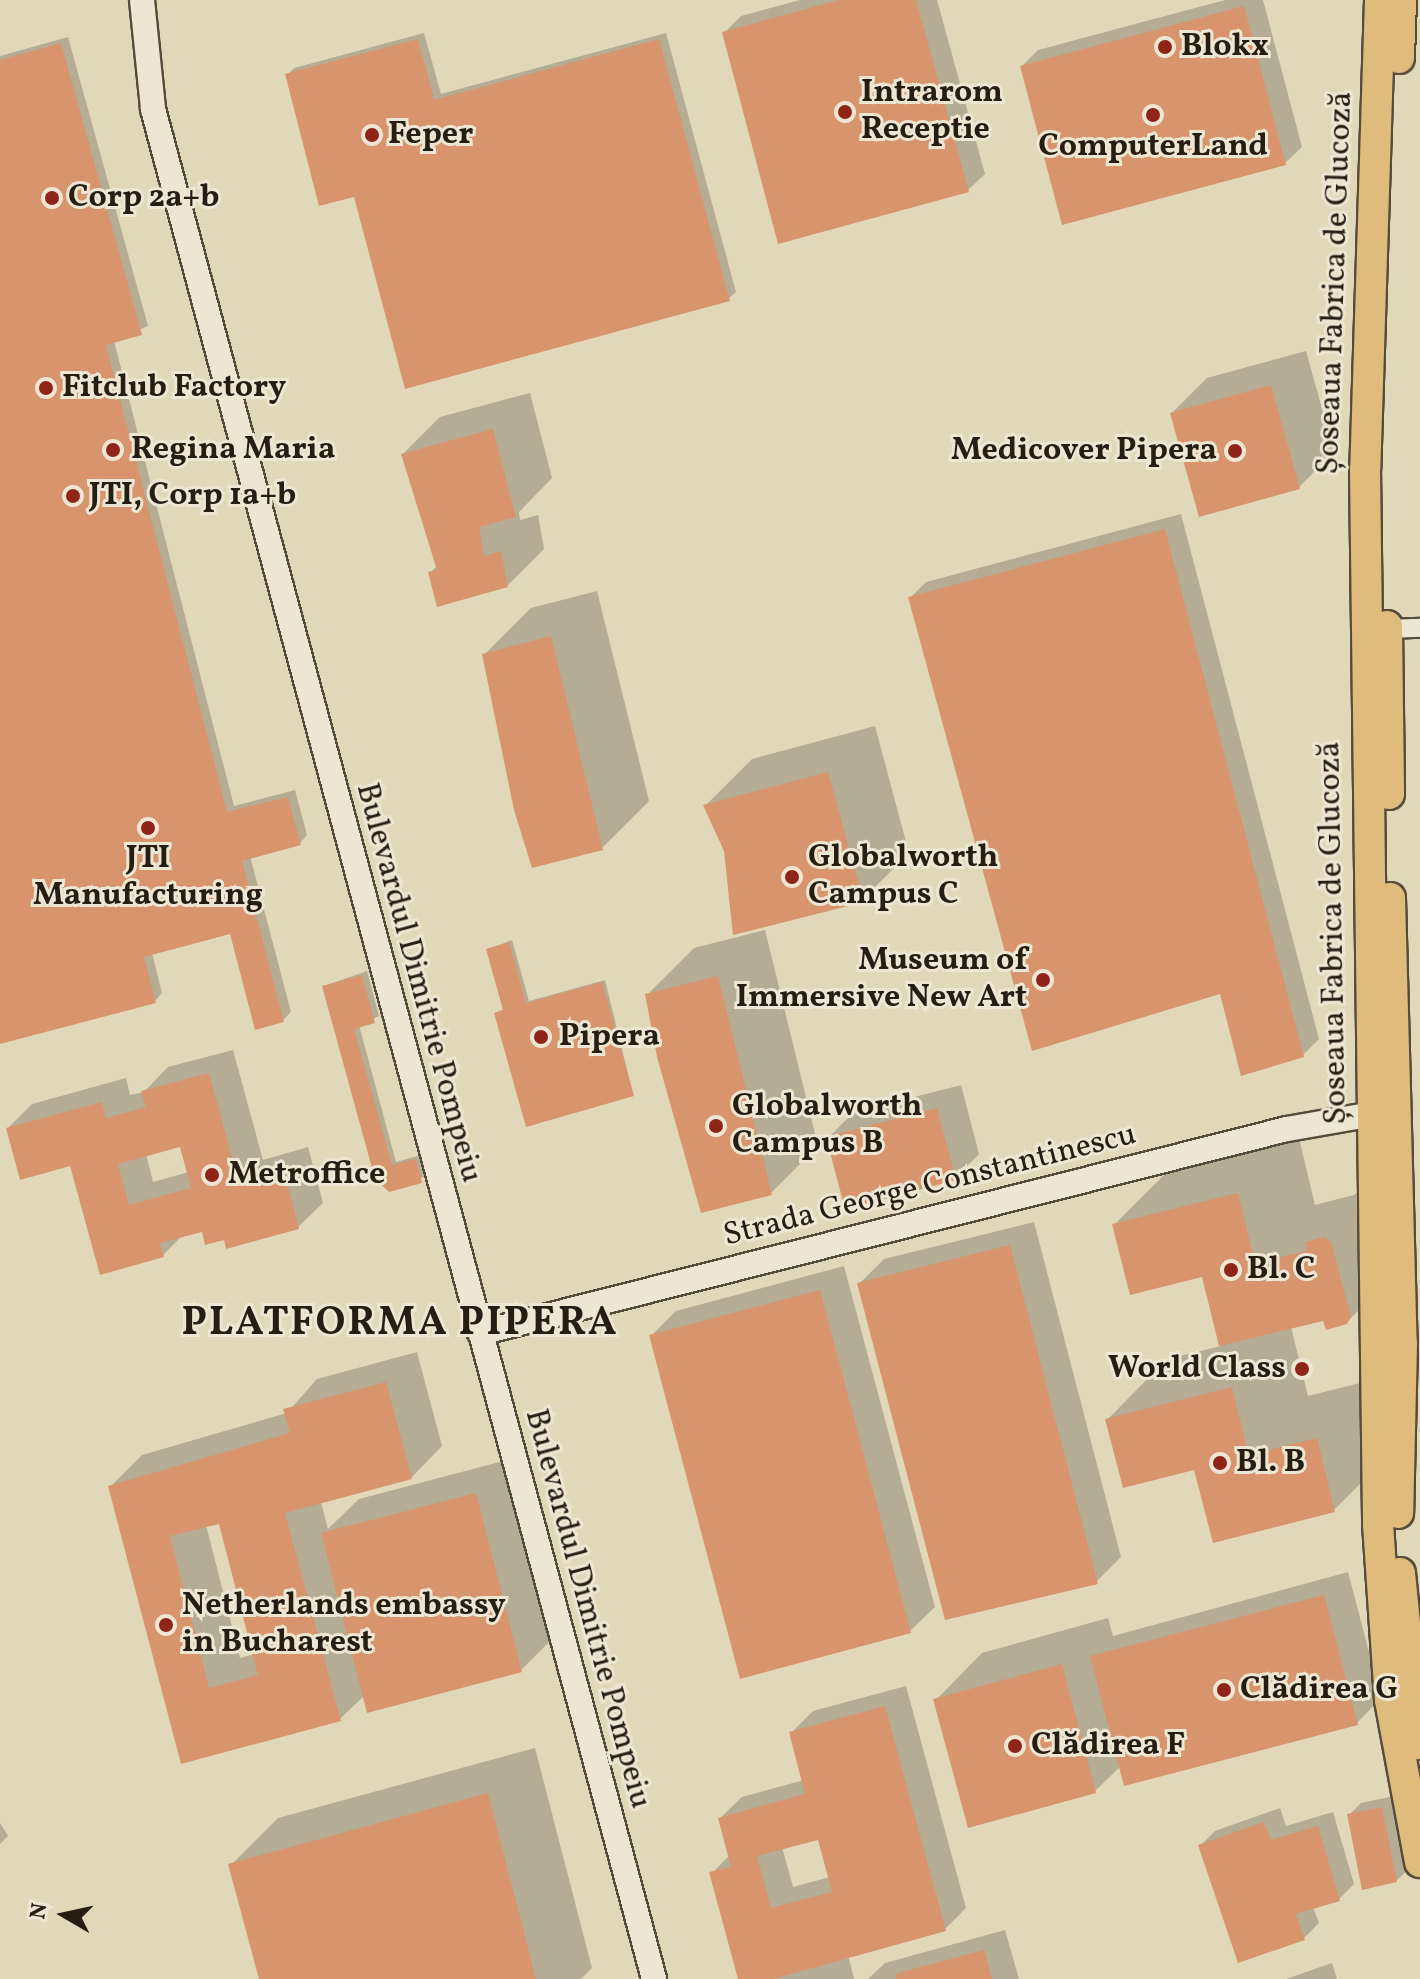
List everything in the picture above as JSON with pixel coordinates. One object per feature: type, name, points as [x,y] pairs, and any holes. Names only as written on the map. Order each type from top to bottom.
[{"type":"main road","name":"Șoseaua Fabrica de Glucoză","points":[[1380,0],[1365,469],[1398,1534],[1420,1759]]},
{"type":"main road","name":"Șoseaua Fabrica de Glucoză","points":[[1401,0],[1387,374],[1385,1657],[1420,1862]]},
{"type":"street","name":"Bulevardul Dimitrie Pompeiu","points":[[142,0],[153,109],[654,1979]]},
{"type":"street","points":[[1387,629],[1420,628]]},
{"type":"street","name":"Strada George Constantinescu","points":[[480,1333],[1287,1129],[1385,1111]]},
{"type":"building","name":"Intrarom Receptie","points":[[839,0],[916,0],[969,192],[778,244],[722,32]]},
{"type":"building","name":"ComputerLand","points":[[1244,6],[1286,165],[1062,225],[1020,66]]},
{"type":"building","points":[[418,39],[434,100],[659,39],[730,301],[405,389],[354,197],[319,206],[285,74]]},
{"type":"building","points":[[61,43],[142,335],[106,345],[227,812],[288,797],[301,845],[242,861],[284,1022],[255,1030],[230,934],[144,957],[156,1003],[0,1044],[0,60]]},
{"type":"building","name":"Medicover Pipera","points":[[1271,385],[1300,489],[1199,517],[1170,413]]},
{"type":"building","points":[[493,429],[516,517],[479,527],[484,556],[501,551],[508,587],[437,607],[428,572],[437,570],[401,454]]},
{"type":"building","points":[[1165,529],[1304,1057],[1241,1076],[1220,994],[1032,1051],[908,597]]},
{"type":"building","points":[[551,636],[603,850],[532,868],[514,810],[482,654]]},
{"type":"building","name":"Globalworth Campus C","points":[[828,772],[864,902],[733,935],[724,851],[703,805]]},
{"type":"building","points":[[509,942],[526,1003],[602,982],[634,1096],[526,1127],[494,1013],[503,1010],[486,949]]},
{"type":"building","points":[[362,975],[375,1023],[354,1029],[392,1165],[416,1159],[422,1183],[389,1192],[375,1179],[322,986]]},
{"type":"building","name":"Globalworth Campus B","points":[[718,976],[772,1195],[701,1213],[657,1057],[645,994]]},
{"type":"building","name":"Metroffice","points":[[209,1073],[239,1183],[284,1171],[299,1229],[226,1249],[224,1240],[205,1245],[202,1232],[160,1243],[164,1257],[100,1275],[70,1166],[20,1180],[6,1128],[102,1102],[106,1118],[146,1107],[141,1091]],"holes":[[[180,1147],[191,1188],[129,1205],[118,1164]]]},
{"type":"building","points":[[937,1108],[956,1180],[845,1209],[826,1137]]},
{"type":"building","name":"Bl. C","points":[[1238,1193],[1255,1263],[1307,1251],[1305,1242],[1324,1237],[1331,1242],[1351,1317],[1347,1324],[1326,1330],[1323,1321],[1219,1346],[1202,1277],[1130,1295],[1112,1224]]},
{"type":"building","points":[[1010,1245],[1098,1584],[945,1620],[857,1283]]},
{"type":"building","points":[[820,1290],[911,1633],[740,1679],[649,1335]]},
{"type":"building","points":[[386,1382],[412,1479],[285,1513],[341,1721],[181,1764],[108,1486],[290,1433],[283,1409]],"holes":[[[219,1524],[258,1675],[209,1688],[170,1536]]]},
{"type":"building","name":"Bl. B","points":[[1232,1387],[1249,1455],[1317,1438],[1335,1512],[1213,1543],[1194,1470],[1123,1488],[1105,1419]]},
{"type":"building","points":[[476,1493],[522,1672],[367,1713],[321,1533]]},
{"type":"building","name":"Clădirea G","points":[[1324,1595],[1358,1725],[1124,1786],[1090,1656]]},
{"type":"building","name":"Clădirea F","points":[[1062,1664],[1096,1793],[968,1828],[933,1699]]},
{"type":"building","points":[[885,1706],[946,1931],[773,1979],[738,1979],[709,1872],[731,1867],[718,1818],[805,1794],[789,1732]],"holes":[[[818,1840],[832,1892],[771,1908],[757,1856]]]},
{"type":"building","points":[[488,1793],[536,1979],[259,1979],[228,1864]]},
{"type":"building","points":[[1382,1807],[1397,1882],[1362,1890],[1347,1814]]},
{"type":"building","points":[[1264,1822],[1271,1840],[1318,1826],[1340,1901],[1296,1914],[1305,1940],[1238,1963],[1198,1845]]},
{"type":"building","points":[[984,1950],[992,1979],[896,1979],[895,1974]]},
{"type":"place","name":"Blokx","points":[[1165,47]]},
{"type":"place","name":"Intrarom Receptie","points":[[845,112]]},
{"type":"place","name":"ComputerLand","points":[[1153,115]]},
{"type":"place","name":"Feper","points":[[372,135]]},
{"type":"place","name":"Corp 2a+b","points":[[52,198]]},
{"type":"place","name":"Fitclub Factory","points":[[46,388]]},
{"type":"place","name":"Regina Maria","points":[[113,450]]},
{"type":"place","name":"Medicover Pipera","points":[[1235,451]]},
{"type":"place","name":"JTI, Corp 1a+b","points":[[73,496]]},
{"type":"place","name":"JTI Manufacturing","points":[[148,828]]},
{"type":"place","name":"Globalworth Campus C","points":[[792,877]]},
{"type":"place","name":"Museum of Immersive New Art","points":[[1043,980]]},
{"type":"place","name":"Pipera","points":[[541,1037]]},
{"type":"place","name":"Globalworth Campus B","points":[[716,1126]]},
{"type":"place","name":"Metroffice","points":[[212,1175]]},
{"type":"place","name":"Bl. C","points":[[1231,1270]]},
{"type":"place","name":"World Class","points":[[1302,1369]]},
{"type":"place","name":"Bl. B","points":[[1220,1463]]},
{"type":"place","name":"Netherlands embassy in Bucharest","points":[[166,1625]]},
{"type":"place","name":"Clădirea G","points":[[1224,1690]]},
{"type":"place","name":"Clădirea F","points":[[1015,1746]]},
{"type":"district","name":"PLATFORMA PIPERA","points":[[400,1324]]}]
